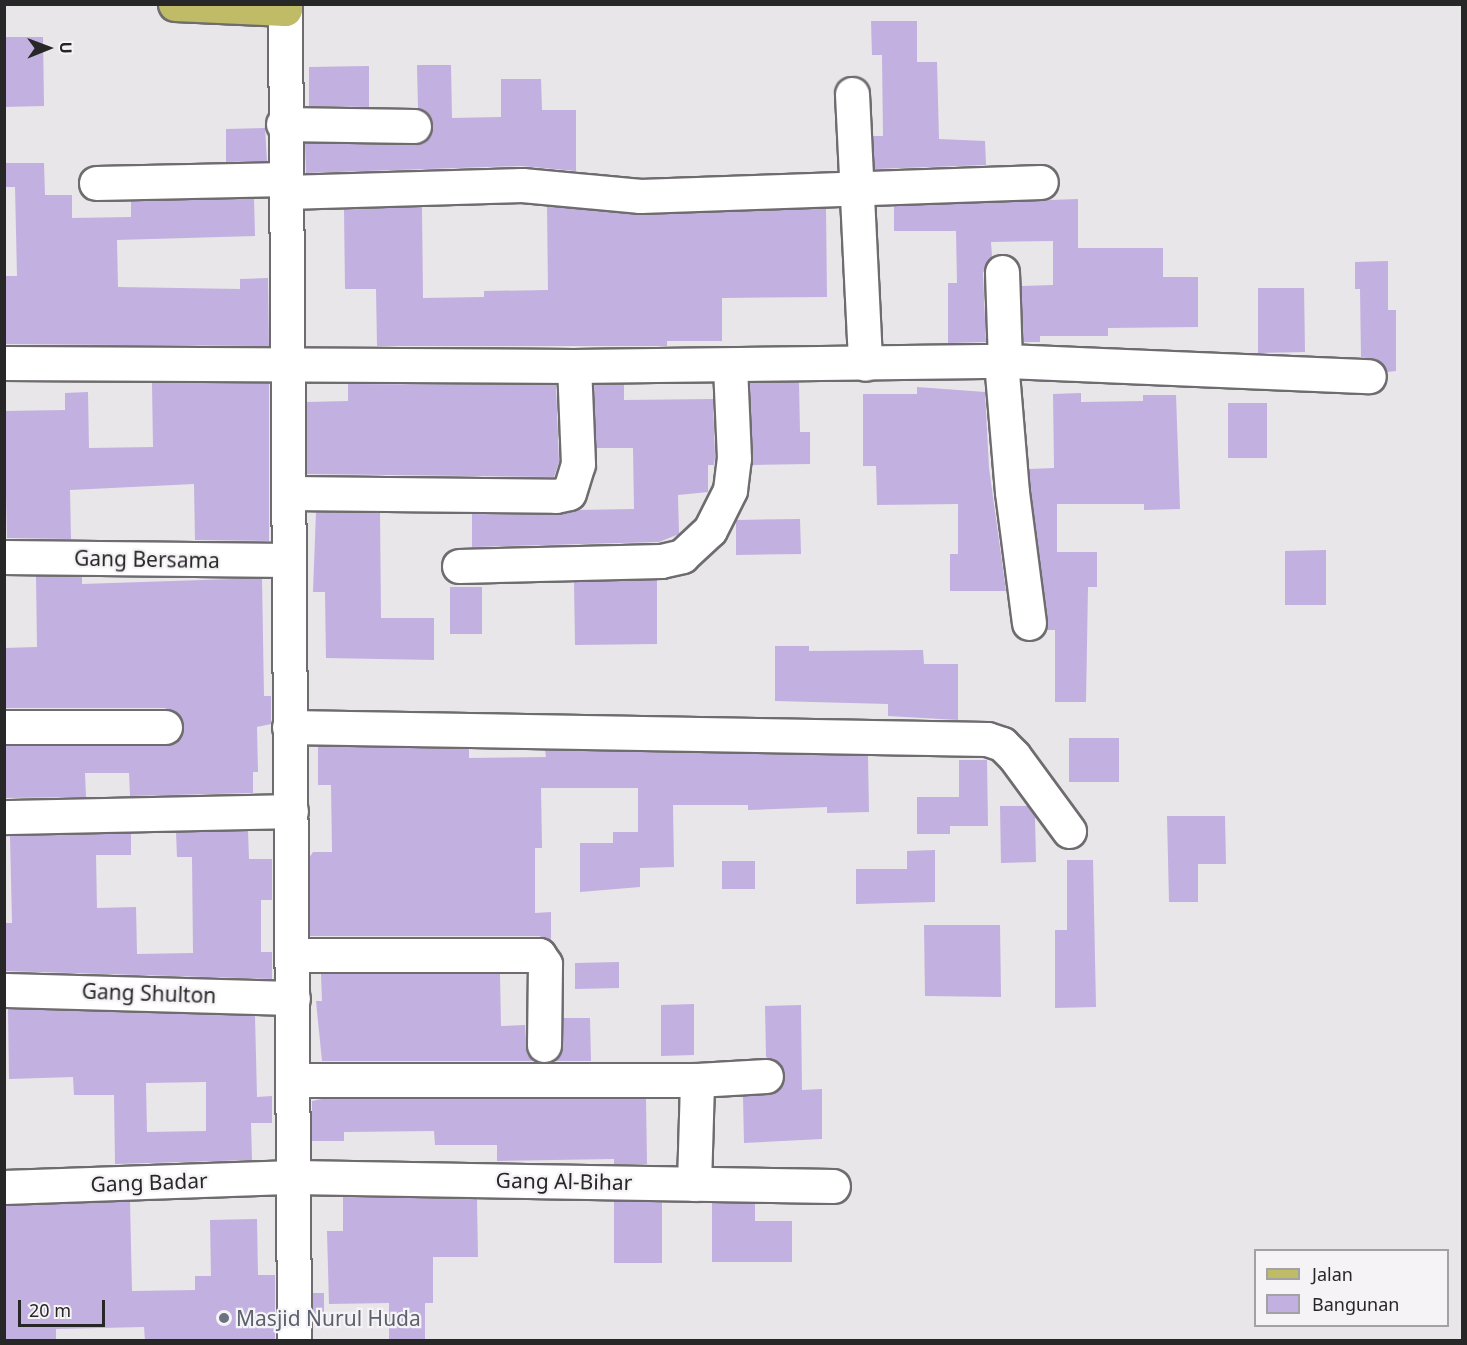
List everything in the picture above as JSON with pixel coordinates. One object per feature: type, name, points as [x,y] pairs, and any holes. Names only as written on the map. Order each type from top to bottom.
[{"type":"main road","points":[[175,4],[285,7]]},
{"type":"street","points":[[285,7],[283,124],[286,185],[285,366],[289,493],[294,1341]]},
{"type":"street","points":[[852,94],[855,190],[866,363]]},
{"type":"street","points":[[283,124],[414,126]]},
{"type":"street","points":[[96,183],[522,185],[640,196],[1041,182]]},
{"type":"street","points":[[1002,272],[1003,361],[1012,492],[1029,623]]},
{"type":"street","points":[[4,363],[574,366],[1003,361],[1369,376]]},
{"type":"street","points":[[459,566],[662,561],[682,556],[710,530],[730,490],[734,458],[730,365]]},
{"type":"street","points":[[289,493],[544,496],[569,493],[578,464],[574,366]]},
{"type":"street","name":"Gang Bersama","points":[[4,557],[289,560]]},
{"type":"street","points":[[4,727],[165,726]]},
{"type":"street","points":[[289,727],[987,738],[1002,744],[1014,756],[1069,831]]},
{"type":"street","points":[[4,817],[291,811]]},
{"type":"street","points":[[292,955],[539,955],[545,964],[544,1045]]},
{"type":"street","name":"Gang Shulton","points":[[4,990],[293,998]]},
{"type":"street","points":[[294,1080],[697,1080],[766,1076]]},
{"type":"street","points":[[694,1184],[697,1080]]},
{"type":"street","name":"Gang Al-Bihar","points":[[294,1177],[833,1186]]},
{"type":"street","name":"Gang Badar","points":[[4,1187],[294,1177]]},
{"type":"building","points":[[871,21],[917,21],[917,62],[937,62],[939,139],[985,141],[986,165],[874,169],[873,136],[883,136],[882,55],[872,55]]},
{"type":"building","points":[[4,37],[43,37],[44,106],[4,107]]},
{"type":"building","points":[[417,65],[451,65],[452,118],[501,117],[501,79],[541,79],[542,110],[576,110],[576,171],[521,166],[306,173],[305,143],[414,145],[430,136],[431,117],[418,108]]},
{"type":"building","points":[[369,66],[369,107],[309,106],[309,67]]},
{"type":"building","points":[[265,128],[267,161],[226,162],[226,129]]},
{"type":"building","points":[[4,163],[44,163],[45,195],[72,195],[72,218],[131,217],[131,201],[254,198],[255,236],[117,240],[118,287],[240,289],[240,279],[268,278],[269,346],[4,344],[4,276],[17,276],[15,187],[4,187]]},
{"type":"building","points":[[1078,199],[1078,248],[1163,248],[1163,277],[1198,277],[1198,327],[1108,328],[1108,336],[1040,336],[1040,342],[1023,342],[1021,286],[1053,285],[1053,241],[991,242],[992,256],[983,273],[986,342],[948,343],[948,283],[957,283],[956,231],[894,231],[894,206]]},
{"type":"building","points":[[547,206],[641,215],[826,208],[827,297],[722,298],[722,341],[667,341],[667,346],[377,346],[376,289],[345,289],[344,209],[422,207],[423,298],[484,297],[484,291],[548,290]]},
{"type":"building","points":[[1388,261],[1388,310],[1396,310],[1396,371],[1387,372],[1378,360],[1361,357],[1360,289],[1355,289],[1355,262]]},
{"type":"building","points":[[1258,288],[1304,288],[1305,352],[1258,353]]},
{"type":"building","points":[[799,382],[800,432],[810,432],[810,464],[752,465],[750,383]]},
{"type":"building","points":[[152,383],[269,383],[269,541],[195,540],[194,484],[70,490],[71,539],[7,538],[4,411],[65,410],[65,393],[88,392],[89,448],[153,447]]},
{"type":"building","points":[[348,384],[556,385],[559,462],[554,477],[307,474],[306,402],[348,401]]},
{"type":"building","points":[[624,384],[624,400],[713,399],[715,457],[714,465],[708,465],[708,492],[678,495],[679,534],[659,542],[472,547],[472,514],[556,515],[576,510],[634,509],[633,448],[596,448],[594,385]]},
{"type":"building","points":[[917,387],[985,392],[989,468],[1006,591],[950,591],[950,554],[958,554],[958,504],[877,505],[876,466],[863,466],[863,394],[917,394]]},
{"type":"building","points":[[1081,393],[1081,402],[1143,401],[1143,395],[1176,395],[1180,509],[1144,510],[1144,504],[1057,504],[1057,552],[1097,552],[1097,587],[1088,587],[1086,702],[1055,702],[1055,630],[1046,630],[1029,469],[1054,468],[1053,394]]},
{"type":"building","points":[[1228,403],[1267,403],[1267,458],[1228,458]]},
{"type":"building","points":[[316,512],[380,513],[381,618],[434,618],[434,660],[326,658],[325,592],[313,592]]},
{"type":"building","points":[[800,519],[801,554],[736,555],[736,520]]},
{"type":"building","points":[[1326,550],[1326,605],[1285,605],[1285,551]]},
{"type":"building","points":[[36,576],[82,577],[82,584],[262,578],[264,696],[271,696],[271,724],[257,727],[258,772],[253,772],[253,793],[130,796],[129,773],[85,773],[86,797],[4,798],[4,746],[165,746],[175,743],[184,728],[181,717],[165,708],[4,708],[4,648],[37,647]]},
{"type":"building","points":[[657,580],[657,644],[575,645],[574,582]]},
{"type":"building","points":[[450,587],[482,587],[482,634],[450,634]]},
{"type":"building","points":[[775,646],[809,646],[809,651],[923,650],[924,664],[958,664],[958,720],[888,716],[888,704],[775,701]]},
{"type":"building","points":[[1069,738],[1119,738],[1119,782],[1069,782]]},
{"type":"building","points":[[318,746],[469,749],[469,758],[546,757],[545,750],[868,756],[869,812],[827,813],[827,807],[748,810],[748,805],[673,805],[674,867],[640,868],[640,887],[580,892],[580,843],[613,843],[613,832],[638,832],[638,788],[541,788],[542,848],[535,848],[535,913],[551,912],[551,941],[539,936],[310,936],[309,858],[313,852],[332,852],[331,785],[318,785]]},
{"type":"building","points":[[959,760],[987,760],[988,826],[950,826],[950,834],[917,834],[917,797],[959,797]]},
{"type":"building","points":[[1000,806],[1028,806],[1035,817],[1036,862],[1001,863]]},
{"type":"building","points":[[1167,816],[1225,816],[1226,864],[1198,864],[1198,902],[1169,902]]},
{"type":"building","points":[[248,831],[249,859],[272,859],[272,900],[261,900],[261,952],[272,952],[272,979],[4,971],[4,923],[12,923],[10,836],[131,833],[131,855],[96,855],[97,908],[136,907],[137,954],[193,953],[192,857],[177,857],[176,832]]},
{"type":"building","points":[[935,850],[935,902],[856,904],[856,869],[907,869],[907,851]]},
{"type":"building","points":[[1067,860],[1093,860],[1096,1007],[1055,1008],[1055,930],[1067,930]]},
{"type":"building","points":[[722,861],[755,861],[755,889],[722,889]]},
{"type":"building","points":[[924,925],[1000,925],[1001,997],[925,996]]},
{"type":"building","points":[[619,962],[619,988],[575,989],[575,963]]},
{"type":"building","points":[[321,974],[500,974],[501,1026],[525,1025],[527,1054],[535,1061],[322,1061],[316,1001],[322,1001]]},
{"type":"building","points":[[694,1004],[694,1055],[661,1056],[661,1005]]},
{"type":"building","points":[[801,1005],[802,1090],[822,1089],[822,1139],[744,1143],[743,1096],[776,1092],[785,1076],[781,1065],[766,1057],[765,1006]]},
{"type":"building","points":[[8,1009],[255,1016],[257,1097],[272,1096],[272,1123],[251,1123],[252,1160],[115,1164],[114,1095],[74,1095],[73,1077],[9,1079]],"holes":[[[206,1082],[206,1131],[147,1132],[146,1083]]]},
{"type":"building","points":[[563,1018],[590,1018],[591,1061],[553,1061],[563,1046]]},
{"type":"building","points":[[322,1099],[646,1099],[647,1164],[614,1164],[614,1159],[497,1161],[497,1145],[435,1145],[434,1131],[344,1132],[344,1141],[312,1141],[312,1101]]},
{"type":"building","points":[[343,1197],[477,1199],[478,1257],[433,1257],[433,1303],[425,1303],[425,1341],[389,1341],[389,1303],[329,1304],[327,1231],[343,1231]]},
{"type":"building","points":[[130,1201],[132,1291],[195,1290],[195,1276],[211,1276],[210,1220],[257,1219],[258,1275],[275,1275],[275,1341],[145,1341],[144,1327],[56,1329],[56,1341],[4,1341],[4,1206]]},
{"type":"building","points":[[614,1201],[662,1202],[662,1263],[614,1263]]},
{"type":"building","points":[[712,1203],[755,1203],[755,1221],[792,1221],[792,1262],[712,1262]]},
{"type":"building","points":[[312,1293],[324,1293],[324,1314],[313,1314]]},
{"type":"place","name":"Masjid Nurul Huda","points":[[224,1318]]}]
